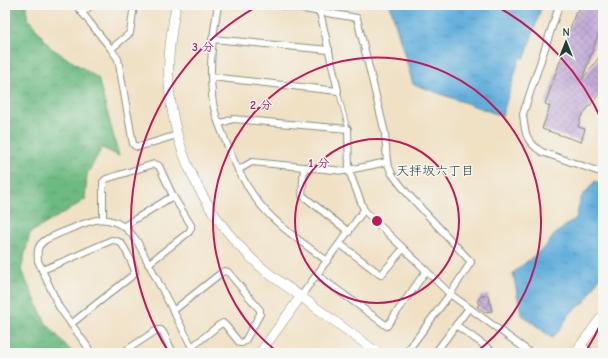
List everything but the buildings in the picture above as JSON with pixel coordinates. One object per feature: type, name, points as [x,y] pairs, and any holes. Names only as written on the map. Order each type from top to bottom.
[{"type":"street","points":[[76,5],[118,59],[133,144],[138,147],[177,135]]},
{"type":"street","points":[[82,13],[92,5]]},
{"type":"street","points":[[111,49],[130,34],[134,5]]},
{"type":"street","points":[[176,5],[170,36],[170,95],[177,135],[184,157],[208,205],[235,242],[262,268],[378,353]]},
{"type":"street","points":[[218,5],[212,39],[212,94],[219,124],[230,153],[238,170],[256,199],[269,214],[298,240],[327,261]]},
{"type":"street","points":[[280,5],[357,18],[385,133],[387,162],[392,174],[471,262],[450,294],[406,353]]},
{"type":"street","points":[[559,6],[523,114],[524,129],[529,141],[542,152],[603,172]]},
{"type":"street","points":[[211,77],[338,91],[320,12]]},
{"type":"street","points":[[212,39],[329,50]]},
{"type":"street","points":[[219,124],[233,119],[348,129],[348,171],[364,210],[450,294],[531,353]]},
{"type":"street","points":[[238,170],[252,162],[348,171],[387,162]]},
{"type":"street","points":[[103,219],[103,182],[106,179],[154,164],[158,166],[173,196],[192,228],[148,264]]},
{"type":"street","points":[[304,167],[302,195],[349,232]]},
{"type":"street","points":[[124,226],[173,196]]},
{"type":"street","points":[[260,353],[364,210]]},
{"type":"street","points":[[90,353],[87,346],[59,308],[38,261],[37,254],[41,243],[47,239],[90,221],[103,219],[114,221],[124,226],[137,241],[195,353]]},
{"type":"street","points":[[42,270],[112,240],[117,240],[123,246],[135,272],[71,324]]},
{"type":"street","points":[[340,244],[381,275],[403,249]]},
{"type":"street","points":[[173,311],[224,271],[228,272],[260,310],[260,314],[242,343],[238,341],[223,323],[192,347]]},
{"type":"street","points":[[317,274],[387,326],[426,271]]},
{"type":"street","points":[[435,353],[469,308]]},
{"type":"street","points":[[575,353],[581,345],[600,327],[603,315]]},
{"type":"street","points":[[456,325],[495,353]]},
{"type":"street","points":[[122,353],[157,330],[161,330],[173,353]]},
{"type":"street","points":[[581,345],[592,353]]},
{"type":"lane","points":[[338,91],[348,129]]},
{"type":"green space","points":[[5,5],[27,5],[27,17],[51,48],[98,78],[119,156],[102,148],[87,174],[85,200],[30,233],[21,270],[46,323],[73,353],[5,353]]},
{"type":"water","points":[[390,5],[542,5],[525,58],[520,57],[502,116],[413,84]]},
{"type":"water","points":[[595,181],[603,185],[603,272],[585,302],[570,313],[559,331],[552,338],[521,314],[513,273],[546,246],[555,234],[576,218],[581,198]]},
{"type":"district","name":"天拝坂六丁目","points":[[435,170]]}]
